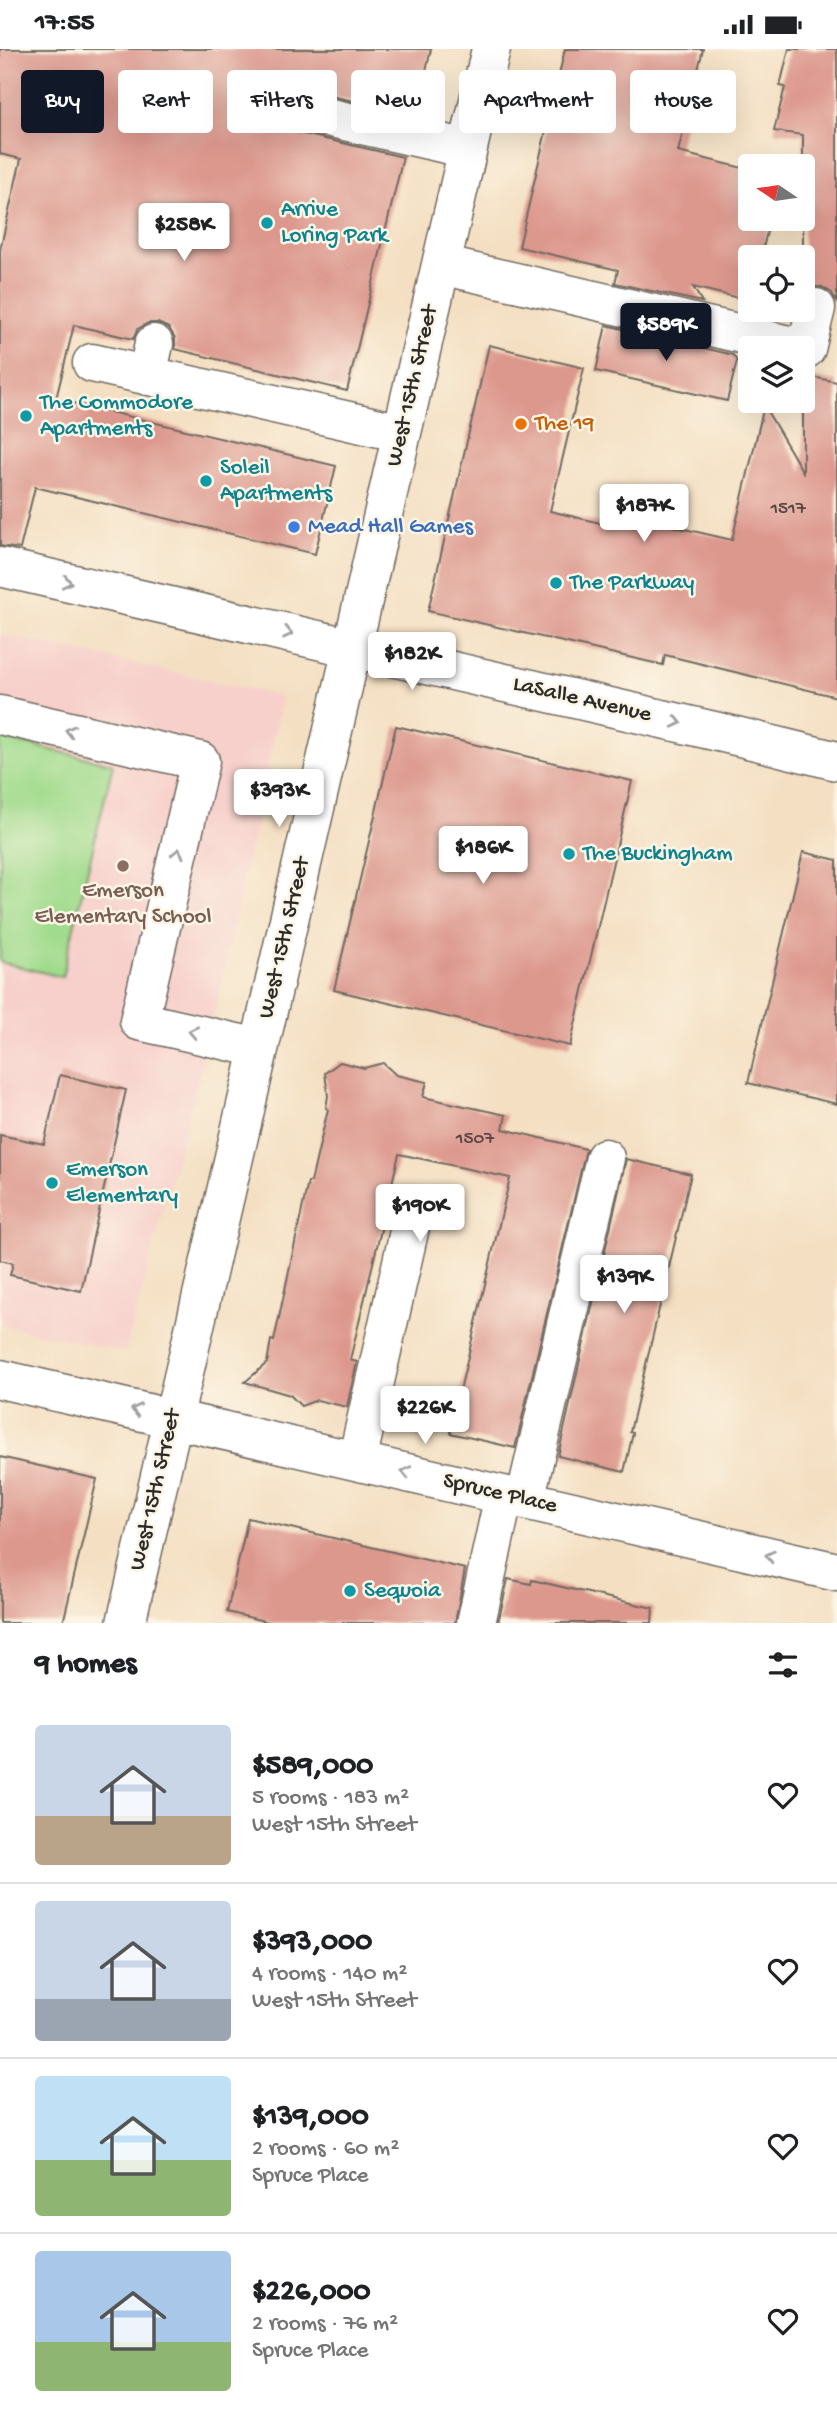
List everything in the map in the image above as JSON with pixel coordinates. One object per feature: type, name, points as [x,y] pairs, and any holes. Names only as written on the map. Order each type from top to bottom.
[{"type":"street","name":"West 15th Street","points":[[126,1623],[491,49]]},
{"type":"street","points":[[337,119],[468,149]]},
{"type":"street","points":[[441,265],[747,336]]},
{"type":"street","points":[[813,336],[816,308]]},
{"type":"street","points":[[92,363],[150,360],[402,433]]},
{"type":"street","name":"LaSalle Avenue","points":[[0,567],[837,761]]},
{"type":"street","points":[[0,715],[200,761],[139,1021],[259,1048]]},
{"type":"street","points":[[476,1623],[514,1497],[605,1158]]},
{"type":"street","points":[[357,1461],[410,1227]]},
{"type":"street","name":"Spruce Place","points":[[0,1378],[837,1572]]},
{"type":"shaded area","name":"Emerson Elementary School","points":[[0,634],[282,697],[210,1036],[125,1352],[0,1325]]},
{"type":"green space","points":[[0,738],[113,764],[62,977],[0,962]]},
{"type":"building","points":[[0,49],[431,49],[426,70],[351,70],[351,100],[337,97],[337,70],[227,70],[227,133],[299,133],[403,157],[347,391],[175,349],[175,338],[169,328],[158,323],[148,323],[138,329],[133,339],[74,325],[56,399],[336,466],[315,554],[35,487],[20,549],[0,546],[0,250],[21,159],[0,154]]},
{"type":"building","points":[[565,49],[703,49],[698,70],[630,70],[630,133],[683,133],[678,152],[738,167],[738,231],[767,231],[764,245],[738,245],[738,298],[693,287],[702,302],[615,283],[618,270],[519,247],[545,133],[616,133],[616,70],[560,70]]},
{"type":"building","points":[[789,49],[837,49],[837,302],[832,293],[822,287],[815,287],[815,245],[803,245],[803,231],[816,231],[816,154],[803,154],[803,135],[774,131],[785,87],[780,86]]},
{"type":"building","points":[[606,325],[733,355],[737,361],[727,401],[596,371]]},
{"type":"building","points":[[489,345],[584,368],[550,511],[617,527],[620,514],[732,540],[762,413],[768,413],[803,472],[803,413],[815,413],[815,377],[837,382],[837,697],[665,655],[663,665],[428,611]]},
{"type":"building","name":"The Buckingham","points":[[396,726],[632,781],[570,1046],[334,990]]},
{"type":"building","points":[[803,852],[837,860],[837,1104],[748,1083]]},
{"type":"building","points":[[340,1062],[364,1068],[383,1063],[396,1075],[427,1082],[423,1097],[506,1115],[503,1129],[586,1149],[515,1448],[450,1433],[510,1178],[399,1154],[350,1360],[357,1362],[347,1407],[317,1400],[301,1406],[290,1395],[245,1382],[267,1363],[271,1340],[274,1341],[308,1182],[311,1182],[328,1109],[325,1073]]},
{"type":"building","name":"Emerson Elementary","points":[[60,1075],[126,1090],[81,1291],[10,1275],[13,1263],[0,1260],[0,1135],[44,1144]]},
{"type":"building","points":[[626,1159],[691,1174],[630,1432],[633,1433],[624,1472],[558,1456]]},
{"type":"building","points":[[0,1457],[97,1479],[63,1623],[0,1623]]},
{"type":"building","name":"Sequoia","points":[[248,1518],[465,1569],[455,1623],[272,1623],[227,1612]]},
{"type":"building","points":[[508,1579],[531,1584],[532,1580],[653,1608],[652,1623],[498,1623]]},
{"type":"place","name":"Arrive Loring Park","points":[[267,223]]},
{"type":"place","name":"The Commodore Apartments","points":[[26,416]]},
{"type":"place","name":"The 19","points":[[521,424]]},
{"type":"place","name":"Soleil Apartments","points":[[206,481]]},
{"type":"place","name":"Mead Hall Games","points":[[294,527]]},
{"type":"place","name":"The Parkway","points":[[556,583]]},
{"type":"place","name":"The Buckingham","points":[[569,854]]},
{"type":"place","name":"Emerson Elementary School","points":[[123,866]]},
{"type":"place","name":"Emerson Elementary","points":[[52,1183]]},
{"type":"place","name":"Sequoia","points":[[350,1591]]}]
